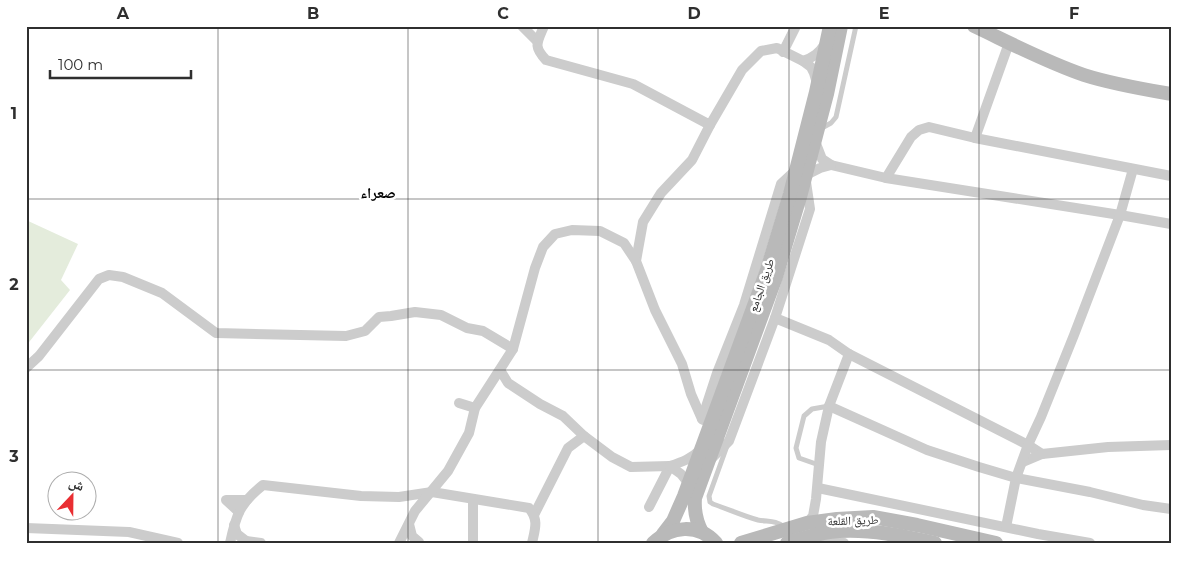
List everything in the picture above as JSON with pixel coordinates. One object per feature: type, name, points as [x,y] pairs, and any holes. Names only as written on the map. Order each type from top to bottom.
[{"type":"main road","name":"طريق الجامع","points":[[713,539],[697,521],[694,509],[695,498],[776,277],[802,175],[830,26]]},
{"type":"main road","name":"طريق الجامع","points":[[658,538],[673,521],[689,484],[802,175],[816,135],[841,26]]},
{"type":"main road","points":[[974,26],[1043,59],[1084,75],[1118,84],[1171,94]]},
{"type":"main road","name":"طريق القلعة","points":[[795,538],[807,523],[873,517],[996,543]]},
{"type":"main road","points":[[658,538],[676,530],[689,529],[713,539]]},
{"type":"main road","name":"طريق القلعة","points":[[741,543],[795,538],[838,531],[880,532],[935,543]]},
{"type":"street","points":[[522,26],[537,41]]},
{"type":"street","points":[[544,26],[537,41],[538,52],[546,60],[633,84],[710,125]]},
{"type":"street","points":[[783,52],[796,26]]},
{"type":"street","points":[[803,61],[813,58],[820,53],[826,42]]},
{"type":"street","points":[[975,138],[1009,42]]},
{"type":"street","points":[[636,261],[643,222],[661,193],[692,160],[742,70],[761,51],[777,48],[803,61],[811,67],[818,84]]},
{"type":"street","points":[[886,178],[911,137],[919,130],[929,127],[975,138],[1171,176]]},
{"type":"street","points":[[816,135],[822,159],[831,165],[886,178],[1171,224]]},
{"type":"street","points":[[702,419],[717,373],[744,305],[781,184],[831,165]]},
{"type":"street","points":[[1006,527],[1016,478],[1120,215],[1133,169]]},
{"type":"street","points":[[709,461],[729,441],[775,318],[810,209],[802,175]]},
{"type":"street","points":[[399,543],[415,511],[448,470],[469,433],[474,408],[513,349],[535,268],[543,248],[554,234],[572,230],[600,231],[624,244],[636,261],[655,310],[682,364],[691,394],[708,432]]},
{"type":"street","points":[[26,368],[39,356],[99,279],[109,275],[123,277],[162,293],[216,333],[346,336],[365,332],[379,317],[416,312],[440,316],[467,328],[483,331],[513,349]]},
{"type":"street","points":[[775,318],[829,340],[849,354],[1028,445],[1042,454]]},
{"type":"street","points":[[807,523],[813,516],[818,488],[821,442],[829,406],[849,354]]},
{"type":"street","points":[[500,370],[508,383],[540,404],[563,416],[584,436],[612,457],[631,467],[670,466],[693,457],[702,448]]},
{"type":"street","points":[[489,386],[508,383]]},
{"type":"street","points":[[460,403],[474,408]]},
{"type":"street","points":[[829,406],[927,450],[979,468],[1016,478],[1090,492],[1113,499],[1171,509]]},
{"type":"street","points":[[534,515],[568,448],[584,436]]},
{"type":"street","points":[[1023,462],[1042,454],[1108,447],[1171,445]]},
{"type":"street","points":[[670,466],[681,474],[689,484]]},
{"type":"street","points":[[649,507],[670,466]]},
{"type":"street","points":[[448,470],[447,483],[461,497]]},
{"type":"street","points":[[230,543],[238,512],[251,494],[263,485],[361,496],[399,497],[432,492],[529,508],[534,515],[535,527],[532,543]]},
{"type":"street","points":[[818,488],[1090,543]]},
{"type":"street","points":[[399,497],[411,503],[415,511]]},
{"type":"street","points":[[472,542],[473,499]]},
{"type":"street","points":[[238,512],[226,500],[247,500]]},
{"type":"street","points":[[409,524],[412,536],[420,543]]},
{"type":"street","points":[[234,525],[244,542],[261,543]]},
{"type":"street","points":[[26,528],[129,532],[156,540],[178,543]]},
{"type":"street","points":[[407,543],[420,543]]},
{"type":"street","points":[[822,543],[844,543]]},
{"type":"lane","points":[[816,135],[836,117],[856,26]]},
{"type":"lane","points":[[820,465],[799,458],[796,448],[804,416],[807,412],[812,409],[829,406]]},
{"type":"lane","points":[[729,441],[709,496],[710,502],[760,520],[770,520],[779,523],[795,538]]},
{"type":"green space","points":[[26,220],[78,244],[61,280],[70,290],[26,346]]},
{"type":"district","name":"صعراء","points":[[378,192]]}]
